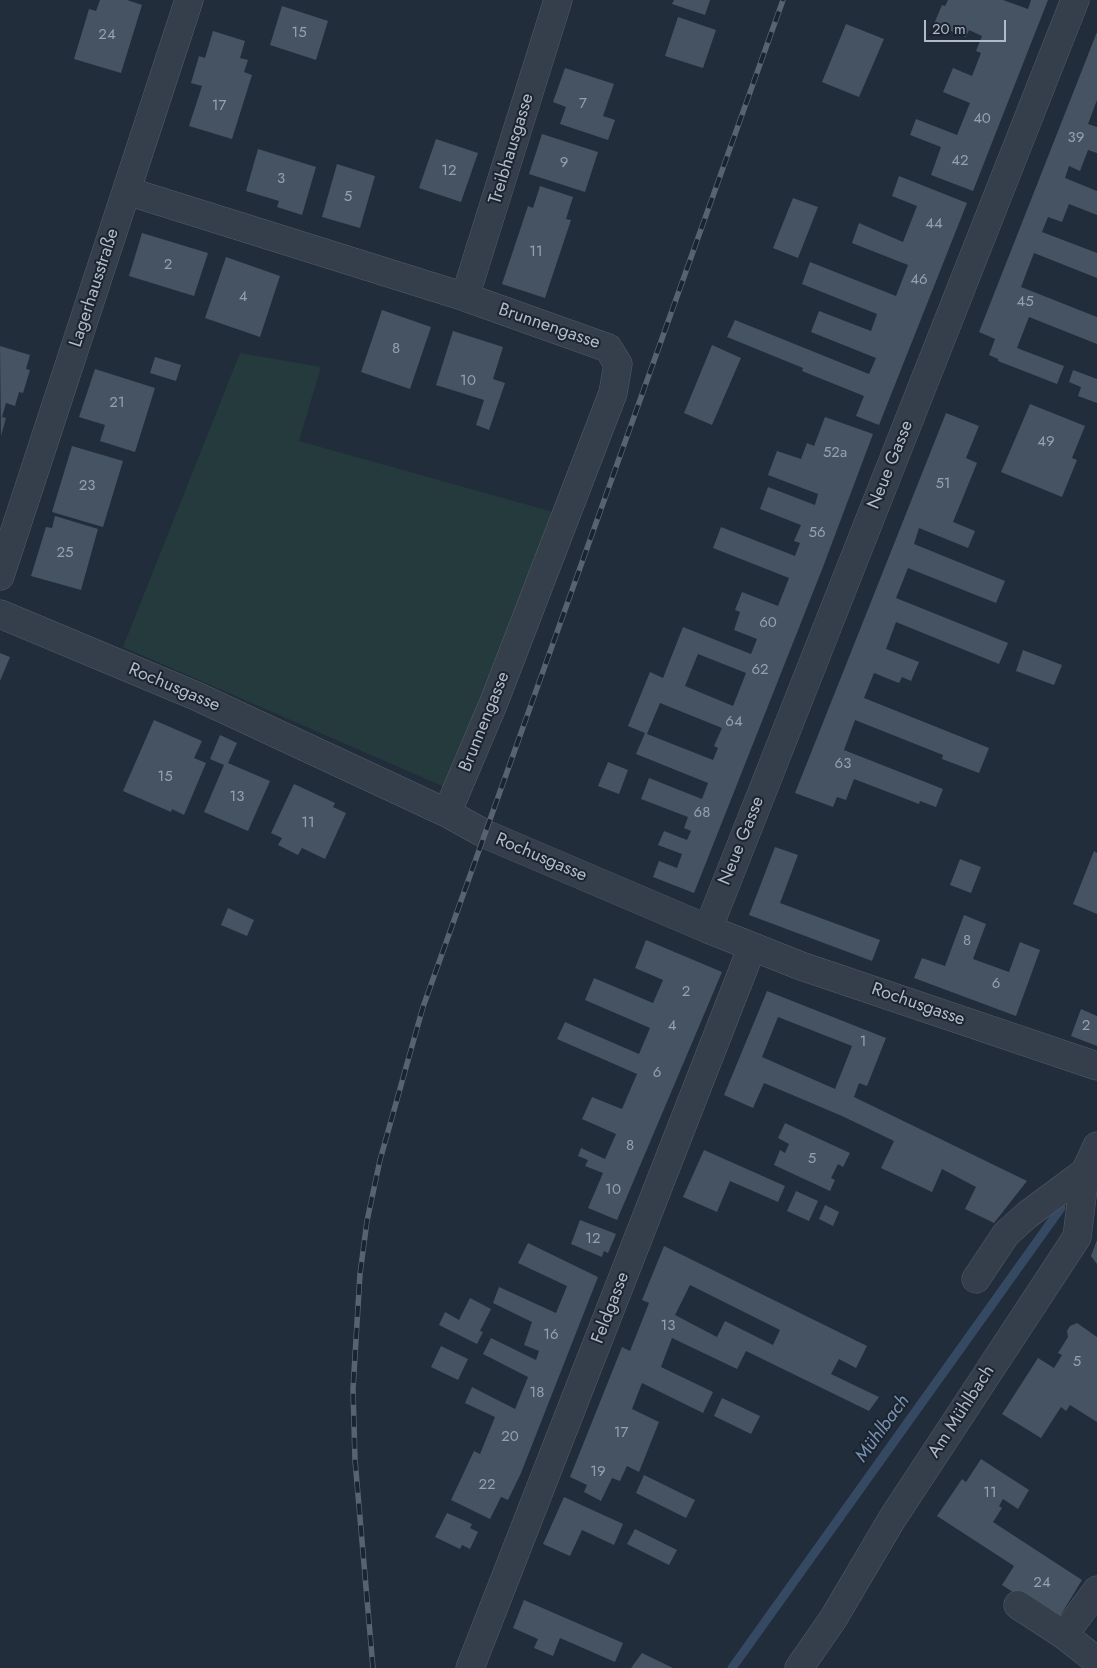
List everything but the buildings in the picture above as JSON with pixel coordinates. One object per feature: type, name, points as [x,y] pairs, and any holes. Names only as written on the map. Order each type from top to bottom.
[{"type":"street","name":"Lagerhausstraße","points":[[0,576],[189,0]]},
{"type":"street","name":"Treibhausgasse","points":[[465,297],[558,0]]},
{"type":"street","name":"Neue Gasse","points":[[708,929],[1075,0]]},
{"type":"street","name":"Brunnengasse","points":[[127,191],[465,297],[608,348],[618,364],[613,392],[494,702],[447,813]]},
{"type":"street","name":"Rochusgasse","points":[[0,614],[196,696],[447,813],[485,834],[708,929],[801,966],[1097,1066]]},
{"type":"street","name":"Feldgasse","points":[[470,1668],[752,947]]},
{"type":"street","name":"Am Mühlbach","points":[[799,1668],[833,1619],[892,1519],[1077,1237],[1085,1172],[1097,1146]]},
{"type":"street","points":[[976,1279],[1006,1234],[1027,1215],[1085,1172]]},
{"type":"street","points":[[1064,1635],[1097,1590]]},
{"type":"street","points":[[1018,1605],[1064,1635],[1097,1661]]},
{"type":"green space","points":[[240,353],[321,367],[299,441],[564,515],[449,789],[123,647]]},
{"type":"waterway","name":"Mühlbach","points":[[732,1668],[1061,1208]]},
{"type":"railway","points":[[373,1668],[355,1460],[353,1389],[360,1274],[367,1221],[380,1160],[423,1007],[783,0]]}]
